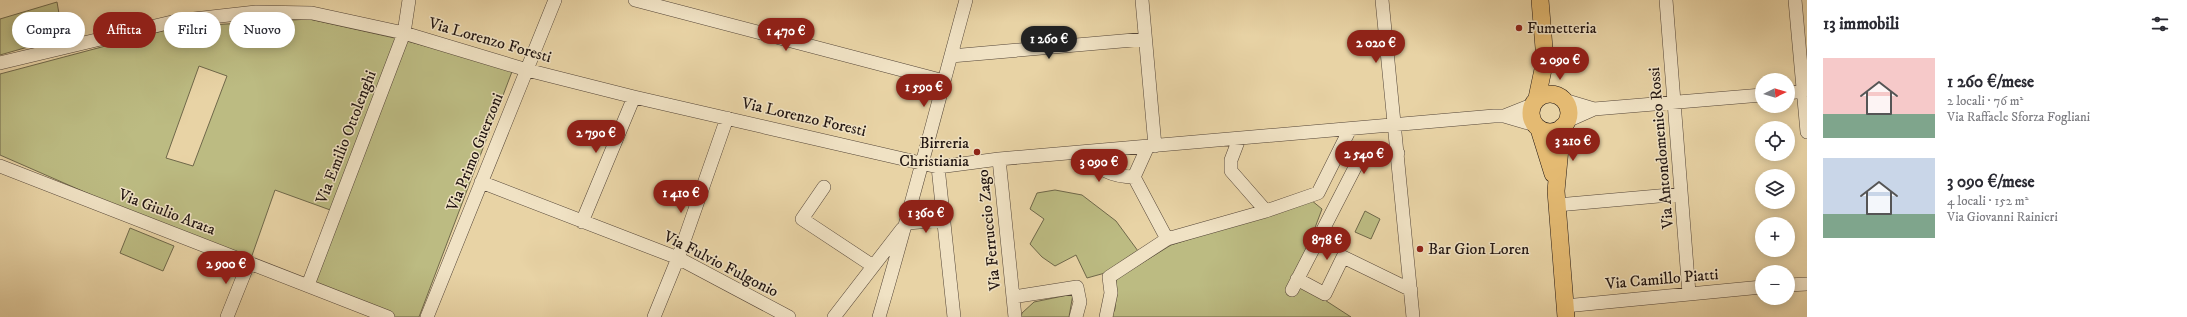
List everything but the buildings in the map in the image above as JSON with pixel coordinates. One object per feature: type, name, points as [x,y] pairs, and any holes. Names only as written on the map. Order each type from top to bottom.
[{"type":"main road","points":[[1540,0],[1545,60],[1569,110],[1564,124],[1556,198]]},
{"type":"main road","points":[[1545,60],[1531,116],[1548,154],[1556,198],[1566,311]]},
{"type":"main road","points":[[1534,102],[1546,94],[1562,98]]},
{"type":"main road","points":[[1537,127],[1554,132],[1564,124]]},
{"type":"street","name":"Via Emilio Ottolenghi","points":[[308,285],[404,32],[409,0]]},
{"type":"street","name":"Via Primo Guerzoni","points":[[427,317],[555,0]]},
{"type":"street","points":[[635,0],[944,81]]},
{"type":"street","points":[[879,317],[907,223],[921,161],[966,0]]},
{"type":"street","points":[[1134,177],[1151,146],[1142,0]]},
{"type":"street","points":[[1382,0],[1414,317]]},
{"type":"street","name":"Via Antondomenico Rossi","points":[[1666,0],[1689,293]]},
{"type":"street","points":[[1796,0],[1807,132]]},
{"type":"street","name":"Via Lorenzo Foresti","points":[[0,63],[176,21],[256,12],[312,13],[404,32],[527,70],[727,118],[921,161],[938,167]]},
{"type":"street","points":[[951,56],[1145,39]]},
{"type":"street","points":[[1795,92],[1803,91]]},
{"type":"street","points":[[582,222],[634,96]]},
{"type":"street","points":[[1564,124],[1594,109],[1755,96]]},
{"type":"street","points":[[1562,98],[1594,109]]},
{"type":"street","points":[[954,317],[938,167],[999,159],[1504,116],[1534,102]]},
{"type":"street","points":[[1504,116],[1537,127]]},
{"type":"street","points":[[654,317],[678,258],[727,118]]},
{"type":"street","points":[[1106,317],[1111,292],[1109,277],[1167,239],[1266,211],[1318,193],[1350,129]]},
{"type":"street","points":[[1239,139],[1231,160],[1231,171],[1266,211]]},
{"type":"street","points":[[1398,153],[1364,150],[1294,285],[1325,294],[1343,257],[1411,290]]},
{"type":"street","points":[[1083,152],[1092,164],[1106,172],[1122,177],[1134,177]]},
{"type":"street","name":"Via Ferruccio Zago","points":[[999,159],[1015,317]]},
{"type":"street","name":"Via Giulio Arata","points":[[0,166],[388,317]]},
{"type":"street","points":[[1134,177],[1167,239]]},
{"type":"street","name":"Via Fulvio Fulgonio","points":[[481,182],[678,258],[789,317]]},
{"type":"street","points":[[824,187],[802,219],[874,266]]},
{"type":"street","points":[[1318,193],[1335,204]]},
{"type":"street","points":[[1556,198],[1681,194]]},
{"type":"street","points":[[834,317],[907,223],[944,220]]},
{"type":"street","points":[[227,317],[249,262]]},
{"type":"street","points":[[1795,285],[1807,284]]},
{"type":"street","name":"Via Ferruccio Zago","points":[[1013,297],[1077,287],[1080,302],[1076,317]]},
{"type":"street","name":"Via Camillo Piatti","points":[[1566,311],[1689,293],[1755,288]]},
{"type":"shaded area","points":[[57,2],[59,12],[23,12]]},
{"type":"shaded area","points":[[12,15],[12,48],[24,48],[0,55],[0,19]]},
{"type":"shaded area","points":[[309,19],[399,39],[513,69],[419,317],[388,317],[309,287],[333,211],[275,190],[249,264],[0,155],[0,74],[98,48],[156,48],[156,33],[164,30],[164,48],[221,48],[221,24],[229,24],[229,48],[295,48],[295,20]],"holes":[[[199,66],[227,76],[193,166],[166,158]]]},
{"type":"shaded area","points":[[1055,190],[1082,195],[1116,221],[1138,251],[1105,273],[1087,278],[1076,255],[1055,266],[1042,257],[1030,244],[1044,219],[1030,209],[1037,193]]},
{"type":"shaded area","points":[[1311,200],[1322,209],[1292,289],[1297,282],[1351,317],[1111,317],[1115,309],[1116,279],[1171,245]]},
{"type":"shaded area","points":[[1365,211],[1380,219],[1371,239],[1355,232]]},
{"type":"shaded area","points":[[130,228],[174,246],[163,271],[120,253]]},
{"type":"shaded area","points":[[1073,294],[1069,317],[1021,317],[1022,313],[1034,302]]},
{"type":"place","name":"Fumetteria","points":[[1519,28]]},
{"type":"place","name":"Birreria Christiania","points":[[977,152]]},
{"type":"place","name":"Bar Gion Loren","points":[[1420,249]]}]
